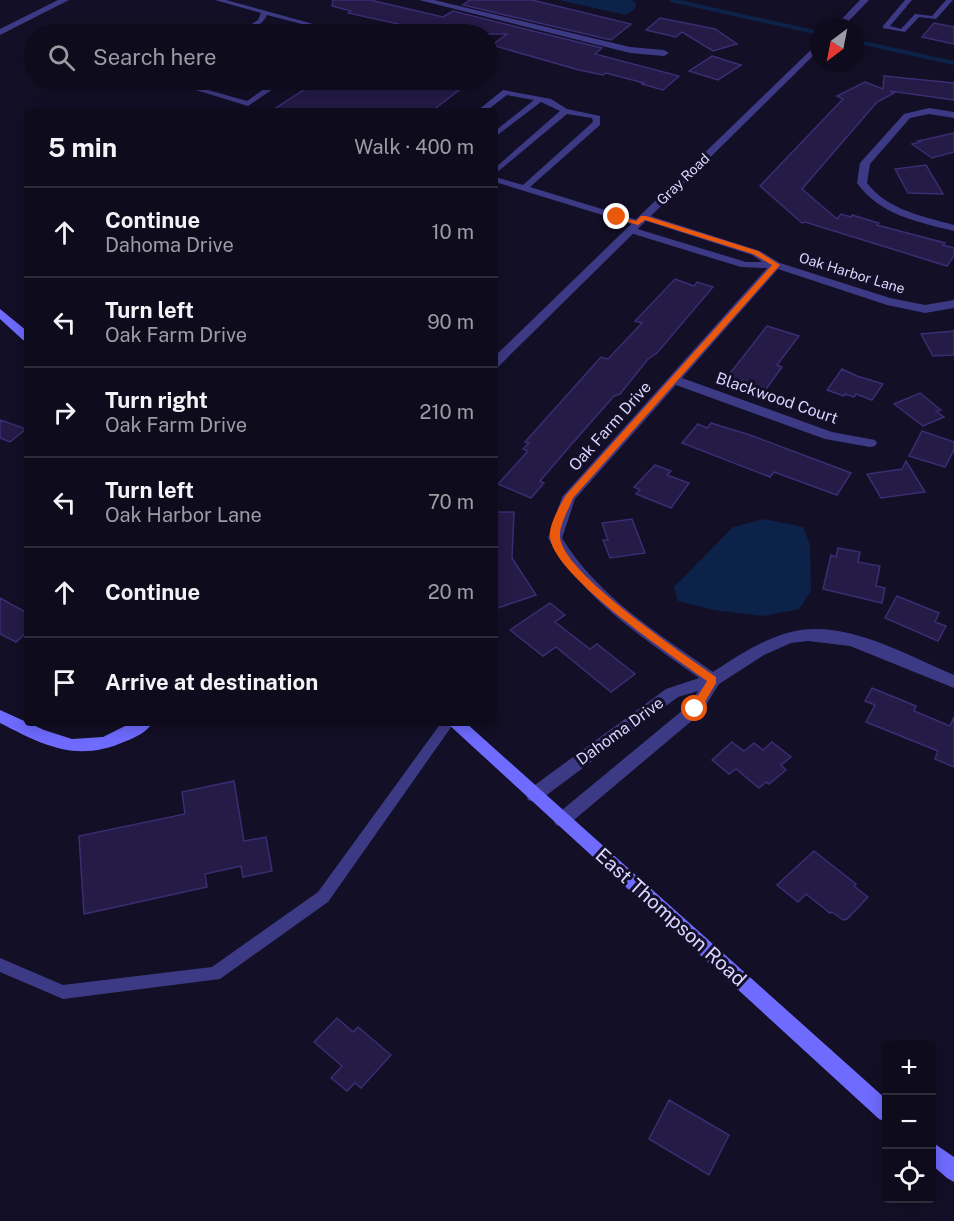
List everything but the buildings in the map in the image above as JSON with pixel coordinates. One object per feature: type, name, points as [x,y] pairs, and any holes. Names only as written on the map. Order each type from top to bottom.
[{"type":"main road","points":[[0,313],[24,334]]},
{"type":"main road","points":[[0,716],[41,737],[69,747],[93,747],[128,734],[140,726]]},
{"type":"main road","name":"East Thompson Road","points":[[458,726],[882,1108]]},
{"type":"main road","points":[[936,1155],[954,1171]]},
{"type":"street","points":[[0,32],[65,0]]},
{"type":"street","points":[[423,0],[630,50],[664,53]]},
{"type":"street","points":[[847,18],[865,0]]},
{"type":"street","name":"Gray Road","points":[[498,360],[810,54]]},
{"type":"street","points":[[954,115],[929,111],[907,116],[865,163],[862,183],[866,191],[885,206],[954,228]]},
{"type":"street","name":"Oak Harbor Lane","points":[[638,223],[745,265],[776,265]]},
{"type":"street","name":"Oak Harbor Lane","points":[[638,223],[756,253],[776,265],[887,302],[925,309],[954,304]]},
{"type":"street","name":"Oak Farm Drive","points":[[713,680],[631,621],[580,576],[563,555],[555,538],[569,497],[776,265]]},
{"type":"street","name":"Blackwood Court","points":[[674,380],[830,436],[870,443]]},
{"type":"street","name":"Dahoma Drive","points":[[534,795],[672,693],[713,680],[765,647],[791,637],[832,636],[872,648],[954,682]]},
{"type":"street","name":"Dahoma Drive","points":[[562,820],[695,709],[713,680]]},
{"type":"lane","points":[[218,0],[309,24]]},
{"type":"lane","points":[[909,0],[885,27],[903,31],[917,15]]},
{"type":"lane","points":[[900,11],[934,18],[950,0]]},
{"type":"lane","points":[[256,24],[261,21],[265,12]]},
{"type":"lane","points":[[201,90],[248,104],[268,90]]},
{"type":"lane","points":[[485,108],[506,92],[544,100],[565,111],[596,116],[597,123],[524,188]]},
{"type":"lane","points":[[498,133],[544,100]]},
{"type":"lane","points":[[498,169],[565,111]]},
{"type":"lane","points":[[498,180],[638,223]]},
{"type":"lane","points":[[0,965],[63,992],[215,974],[323,897],[446,726]]},
{"type":"water","points":[[558,0],[631,0],[635,2],[636,8],[626,15]]},
{"type":"water","points":[[764,519],[803,527],[810,545],[811,591],[799,609],[763,616],[714,610],[678,601],[674,587],[733,527]]},
{"type":"waterway","points":[[671,0],[810,31]]},
{"type":"waterway","points":[[864,43],[954,63]]},
{"type":"route","points":[[617,217],[638,223],[644,217],[756,253],[776,265],[569,497],[556,530],[555,538],[563,555],[580,576],[631,621],[713,680],[695,709]]}]
